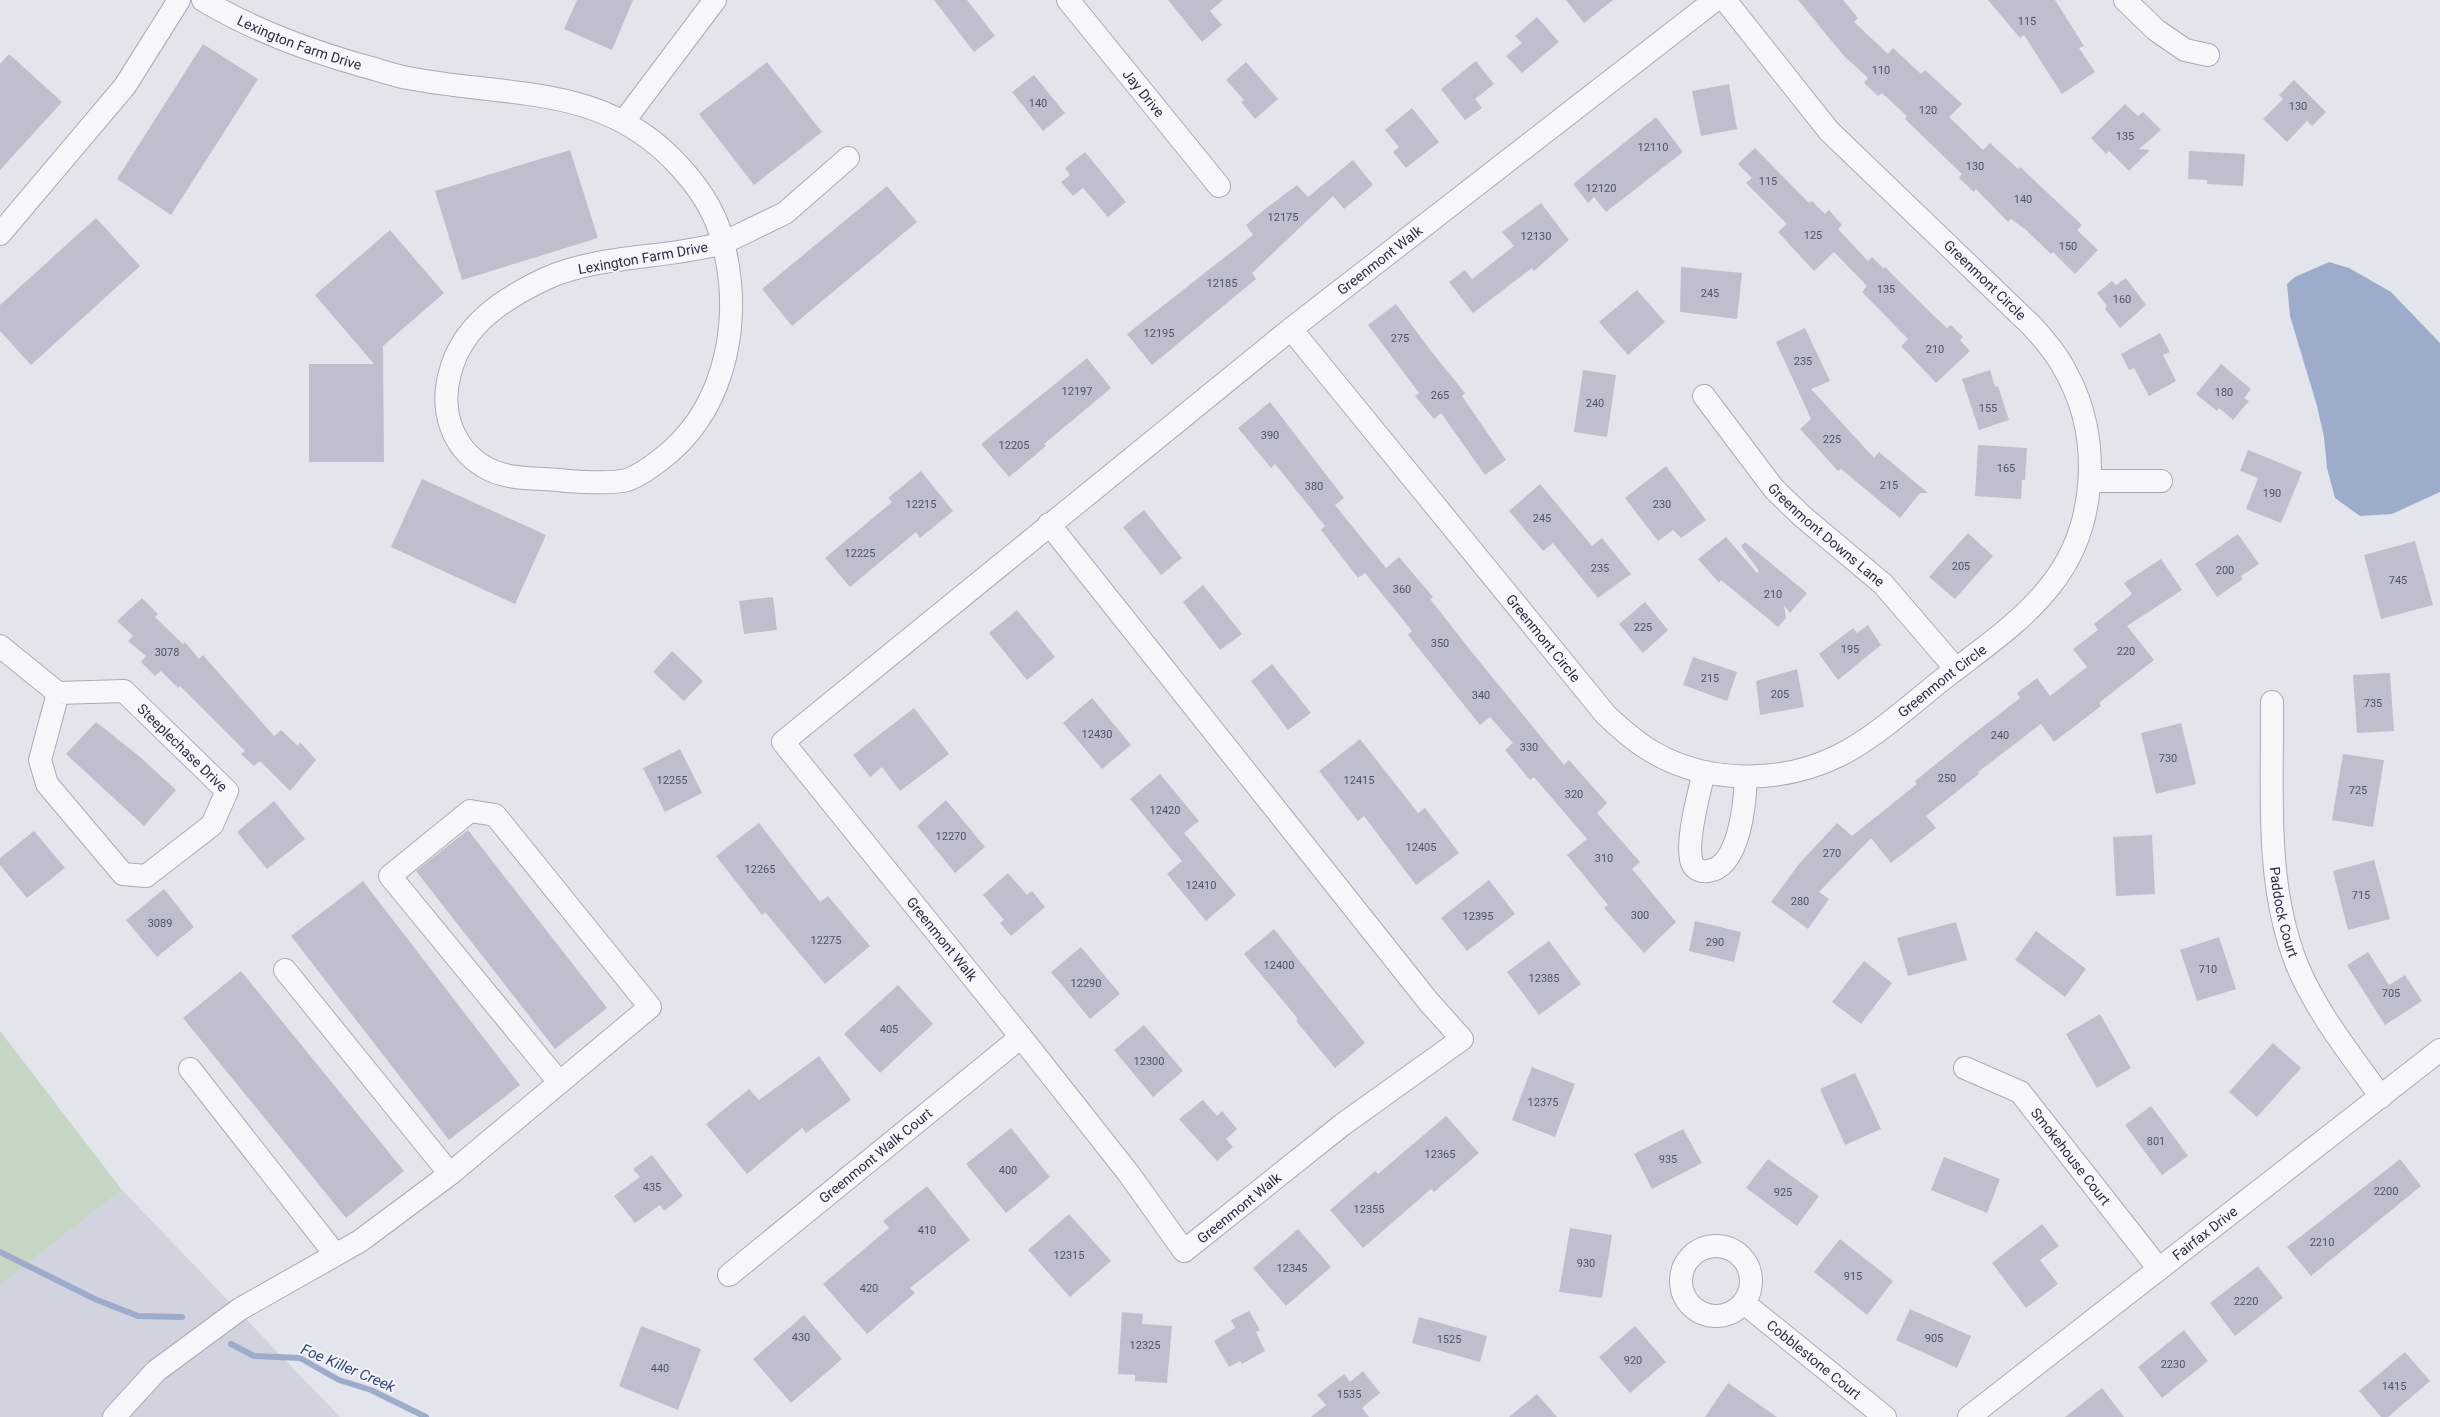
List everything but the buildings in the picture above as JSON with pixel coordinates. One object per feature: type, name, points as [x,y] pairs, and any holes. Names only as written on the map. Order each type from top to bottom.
[{"type":"street","points":[[0,234],[125,86],[179,0]]},
{"type":"street","name":"Lexington Farm Drive","points":[[204,0],[253,28],[328,55],[408,78],[565,99],[595,108],[624,121],[671,156],[692,180],[709,206],[723,243],[729,266],[730,326],[726,358],[717,388],[702,416],[683,440],[659,461],[627,480],[577,482],[514,477],[484,467],[460,446],[447,418],[446,386],[454,356],[470,329],[494,308],[521,291],[549,278],[592,264],[695,251],[723,243]]},
{"type":"street","points":[[624,121],[716,0]]},
{"type":"street","name":"Jay Drive","points":[[1068,0],[1219,186]]},
{"type":"street","name":"Greenmont Walk","points":[[1049,524],[1422,994],[1462,1039],[1342,1125],[1184,1251],[1129,1174],[1022,1037],[783,742],[1049,524],[1292,330],[1715,0]]},
{"type":"street","name":"Greenmont Circle","points":[[1292,330],[1606,715],[1626,734],[1652,751],[1676,763],[1704,772],[1746,777],[1793,772],[1838,756],[1867,738],[2023,616],[2052,585],[2067,560],[2078,535],[2086,509],[2090,481],[2089,443],[2082,410],[2068,374],[2050,345],[2031,324],[1828,130],[1725,0]]},
{"type":"street","points":[[2125,0],[2156,30],[2185,50],[2208,55]]},
{"type":"street","points":[[723,243],[785,213],[848,158]]},
{"type":"street","name":"Greenmont Downs Lane","points":[[1704,396],[1774,489],[1802,516],[1883,584],[1956,669]]},
{"type":"street","points":[[2090,481],[2161,481]]},
{"type":"street","points":[[0,646],[58,693]]},
{"type":"street","name":"Steeplechase Drive","points":[[124,692],[227,791],[212,825],[146,876],[123,874],[47,784],[40,760],[58,693],[124,692]]},
{"type":"street","name":"Paddock Court","points":[[2272,702],[2273,860],[2285,928],[2298,966],[2318,1007],[2381,1097]]},
{"type":"street","points":[[1704,772],[1694,817],[1691,853],[1692,864],[1697,869],[1703,871],[1718,867],[1730,855],[1740,824],[1746,777]]},
{"type":"street","points":[[114,1417],[156,1371],[224,1320],[360,1241],[450,1174],[650,1007],[494,815],[470,812],[390,876],[559,1082]]},
{"type":"street","points":[[285,970],[450,1174]]},
{"type":"street","name":"Greenmont Walk Court","points":[[729,1275],[1022,1037]]},
{"type":"street","name":"Fairfax Drive","points":[[1969,1417],[2440,1050]]},
{"type":"street","name":"Smokehouse Court","points":[[1965,1068],[2020,1092],[2159,1269]]},
{"type":"street","points":[[190,1069],[335,1254]]},
{"type":"street","name":"Cobblestone Court","points":[[1744,1304],[1885,1417]]},
{"type":"shaded area","points":[[122,1190],[340,1417],[0,1417],[0,1285]]},
{"type":"green space","points":[[0,1031],[122,1190],[0,1285]]},
{"type":"water","points":[[2329,262],[2349,268],[2391,292],[2440,343],[2440,492],[2392,514],[2360,516],[2335,498],[2327,468],[2324,437],[2317,406],[2290,316],[2287,284],[2295,277]]},
{"type":"waterway","name":"Foe Killer Creek","points":[[0,1252],[97,1300],[138,1316],[182,1317]]},
{"type":"waterway","name":"Foe Killer Creek","points":[[231,1344],[254,1356],[300,1358],[339,1380],[371,1390],[426,1417]]}]
